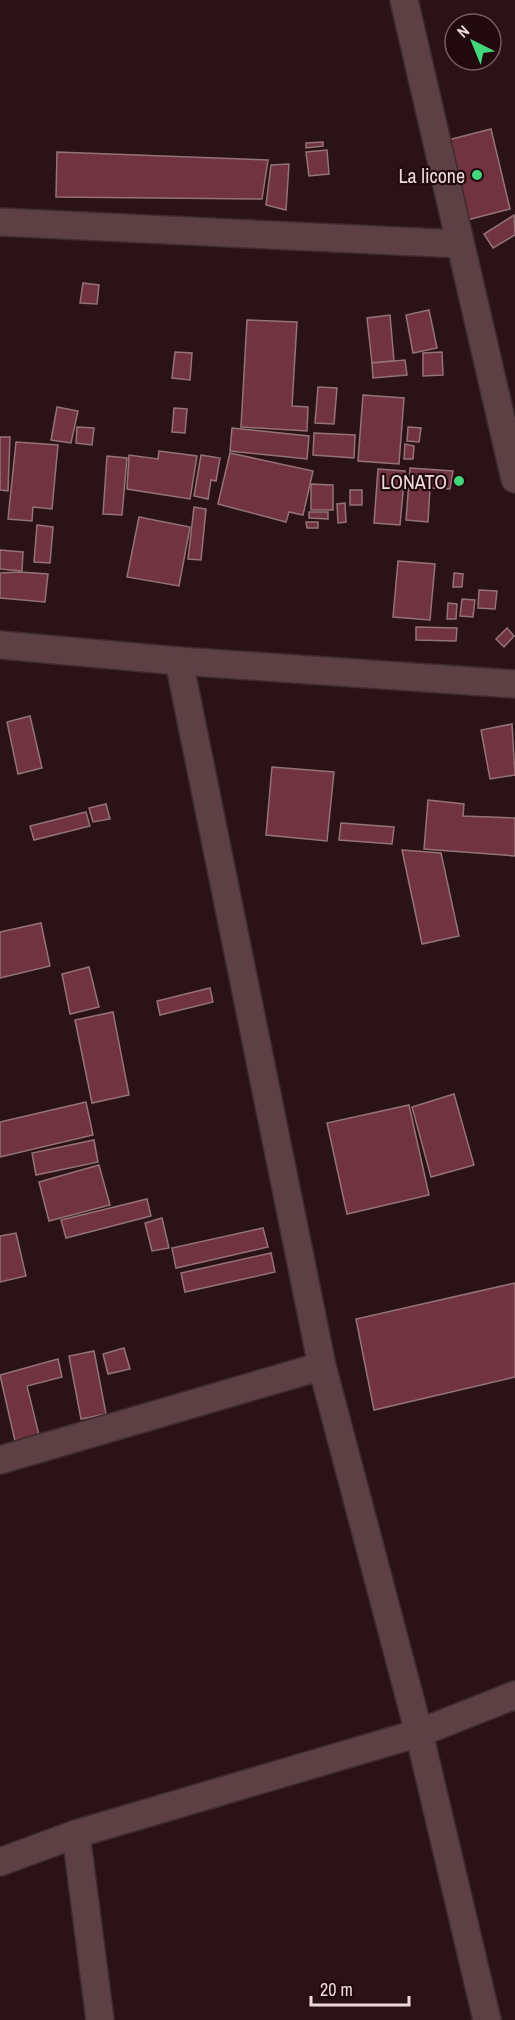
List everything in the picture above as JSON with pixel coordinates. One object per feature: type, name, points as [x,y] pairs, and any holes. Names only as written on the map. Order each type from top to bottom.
[{"type":"street","points":[[404,0],[515,479]]},
{"type":"street","points":[[0,222],[460,244]]},
{"type":"street","points":[[0,645],[178,661],[515,684]]},
{"type":"street","points":[[178,661],[322,1366],[419,1732],[487,2020]]},
{"type":"street","points":[[0,1460],[322,1366]]},
{"type":"street","points":[[0,1862],[76,1834],[419,1732],[515,1695]]},
{"type":"street","points":[[76,1834],[100,2020]]},
{"type":"building","name":"La licone","points":[[491,129],[510,209],[463,221],[444,141]]},
{"type":"building","points":[[323,142],[323,146],[306,148],[306,143]]},
{"type":"building","points":[[327,150],[329,174],[309,176],[306,152]]},
{"type":"building","points":[[57,152],[268,160],[262,199],[56,197]]},
{"type":"building","points":[[289,164],[286,210],[266,205],[271,165]]},
{"type":"building","name":"La licone","points":[[514,215],[515,235],[493,248],[484,234]]},
{"type":"building","points":[[83,283],[99,285],[97,304],[80,303]]},
{"type":"building","points":[[429,310],[437,348],[413,353],[406,315]]},
{"type":"building","points":[[390,315],[394,361],[372,363],[367,318]]},
{"type":"building","points":[[247,320],[297,322],[292,406],[308,407],[307,431],[241,427]]},
{"type":"building","points":[[175,352],[192,353],[190,380],[172,378]]},
{"type":"building","points":[[442,352],[443,375],[423,376],[423,353]]},
{"type":"building","points":[[405,360],[407,375],[373,378],[372,363]]},
{"type":"building","points":[[318,387],[337,388],[334,424],[315,423]]},
{"type":"building","points":[[363,395],[404,398],[399,464],[358,461]]},
{"type":"building","points":[[57,407],[78,411],[71,443],[51,440]]},
{"type":"building","points":[[174,408],[187,409],[185,433],[172,432]]},
{"type":"building","points":[[77,427],[94,428],[92,445],[76,443]]},
{"type":"building","points":[[408,427],[421,428],[419,442],[407,441]]},
{"type":"building","points":[[232,428],[309,436],[307,459],[230,451]]},
{"type":"building","points":[[314,433],[355,435],[354,458],[313,455]]},
{"type":"building","points":[[0,437],[10,437],[8,491],[0,490]]},
{"type":"building","points":[[16,442],[58,445],[52,509],[33,507],[32,521],[8,519]]},
{"type":"building","points":[[405,444],[414,446],[413,459],[404,459]]},
{"type":"building","points":[[159,451],[197,456],[190,499],[127,489],[129,455],[158,459]]},
{"type":"building","points":[[230,453],[313,471],[303,515],[289,512],[286,522],[218,504]]},
{"type":"building","points":[[201,455],[220,458],[216,481],[211,480],[208,499],[194,496]]},
{"type":"building","points":[[107,456],[127,458],[122,515],[103,514]]},
{"type":"building","points":[[410,468],[453,471],[450,489],[430,488],[428,522],[406,520]]},
{"type":"building","points":[[378,469],[405,471],[400,525],[374,523]]},
{"type":"building","points":[[311,484],[333,485],[333,510],[311,510]]},
{"type":"building","points":[[350,490],[362,490],[362,505],[350,505]]},
{"type":"building","points":[[345,503],[346,522],[338,523],[337,504]]},
{"type":"building","points":[[194,507],[206,509],[201,560],[188,559]]},
{"type":"building","points":[[309,512],[328,512],[328,519],[309,518]]},
{"type":"building","points":[[139,517],[190,527],[179,586],[127,577]]},
{"type":"building","points":[[306,522],[318,522],[318,528],[307,528]]},
{"type":"building","points":[[37,525],[53,527],[50,563],[34,562]]},
{"type":"building","points":[[0,550],[23,552],[22,571],[0,569]]},
{"type":"building","points":[[398,561],[435,564],[430,620],[393,617]]},
{"type":"building","points":[[0,573],[48,574],[45,602],[0,598]]},
{"type":"building","points":[[454,573],[463,574],[462,587],[453,587]]},
{"type":"building","points":[[479,590],[497,591],[495,609],[478,608]]},
{"type":"building","points":[[462,599],[475,600],[473,617],[460,616]]},
{"type":"building","points":[[448,603],[457,604],[456,619],[447,619]]},
{"type":"building","points":[[416,627],[457,628],[456,641],[416,640]]},
{"type":"building","points":[[507,628],[514,636],[504,647],[496,639]]},
{"type":"building","points":[[30,716],[42,768],[18,774],[7,722]]},
{"type":"building","points":[[512,724],[515,775],[490,779],[481,730]]},
{"type":"building","points":[[272,767],[334,772],[327,841],[266,835]]},
{"type":"building","points":[[428,800],[464,804],[463,816],[515,818],[515,856],[424,849]]},
{"type":"building","points":[[106,804],[110,819],[93,822],[89,808]]},
{"type":"building","points":[[86,812],[90,826],[34,840],[30,826]]},
{"type":"building","points":[[341,823],[394,827],[392,844],[339,840]]},
{"type":"building","points":[[402,850],[441,853],[459,936],[422,944]]},
{"type":"building","points":[[41,923],[50,966],[0,978],[0,932]]},
{"type":"building","points":[[89,967],[99,1007],[70,1014],[62,974]]},
{"type":"building","points":[[210,988],[213,1002],[160,1015],[157,1001]]},
{"type":"building","points":[[113,1012],[129,1095],[92,1103],[75,1020]]},
{"type":"building","points":[[454,1094],[474,1165],[431,1177],[412,1107]]},
{"type":"building","points":[[86,1102],[93,1135],[0,1157],[0,1122]]},
{"type":"building","points":[[409,1105],[429,1195],[347,1214],[327,1123]]},
{"type":"building","points":[[94,1140],[98,1162],[36,1175],[32,1153]]},
{"type":"building","points":[[99,1165],[110,1205],[49,1221],[39,1182]]},
{"type":"building","points":[[147,1199],[151,1216],[66,1238],[61,1220]]},
{"type":"building","points":[[162,1218],[169,1248],[152,1251],[145,1223]]},
{"type":"building","points":[[263,1228],[268,1247],[176,1268],[172,1248]]},
{"type":"building","points":[[16,1233],[26,1276],[0,1282],[0,1236]]},
{"type":"building","points":[[271,1253],[275,1272],[185,1292],[181,1273]]},
{"type":"building","points":[[515,1283],[515,1377],[374,1410],[356,1319]]},
{"type":"building","points":[[124,1348],[130,1369],[108,1374],[103,1354]]},
{"type":"building","points":[[94,1351],[106,1414],[81,1419],[69,1356]]},
{"type":"building","points":[[58,1359],[62,1377],[27,1386],[39,1435],[15,1441],[0,1375]]},
{"type":"place","name":"La licone","points":[[477,175]]},
{"type":"place","name":"LONATO","points":[[459,481]]}]
